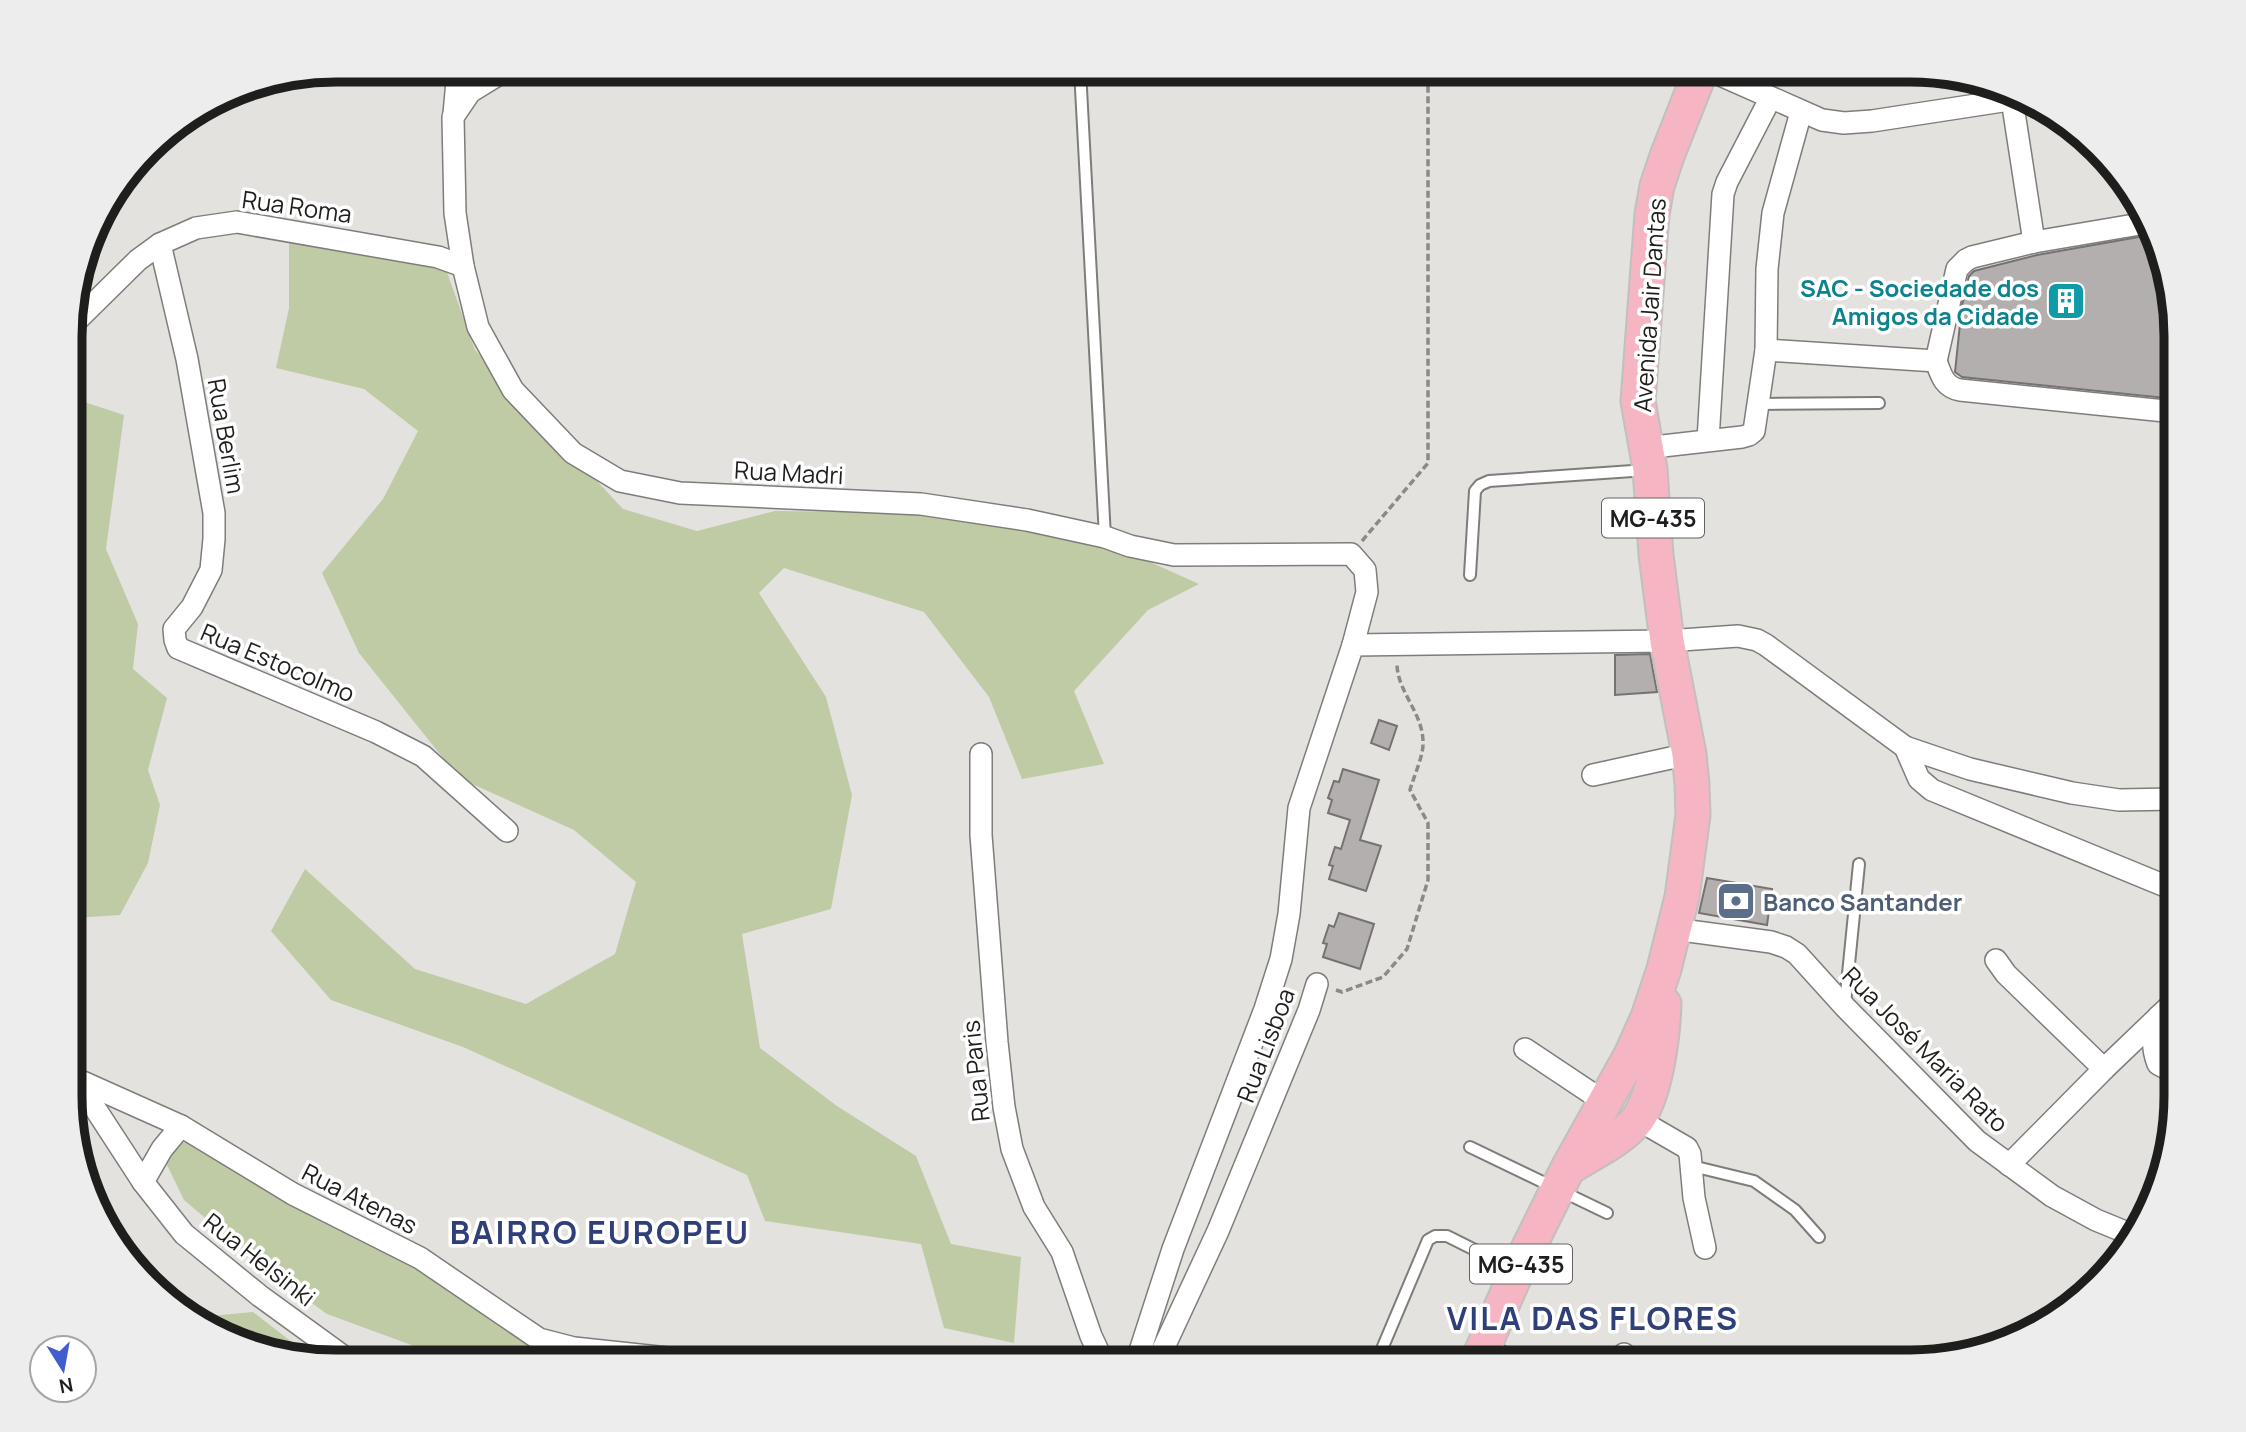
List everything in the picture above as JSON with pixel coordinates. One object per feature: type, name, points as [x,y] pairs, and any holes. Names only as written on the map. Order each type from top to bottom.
[{"type":"main road","name":"Avenida Jair Dantas","points":[[1492,1350],[1517,1271],[1563,1179],[1631,1055],[1648,1017],[1664,969],[1682,897],[1693,814],[1689,754],[1667,641],[1639,401],[1652,214],[1657,186],[1696,82]]},
{"type":"main road","name":"Avenida Jair Dantas","points":[[1563,1179],[1637,1119],[1651,1089],[1658,1059],[1663,1026],[1664,969]]},
{"type":"street","name":"Rua Madri","points":[[457,82],[453,117],[455,213],[463,266],[478,327],[513,390],[573,453],[620,481],[680,493],[921,504],[1027,520],[1174,555],[1351,554]]},
{"type":"street","points":[[453,117],[470,92],[486,82]]},
{"type":"street","points":[[1734,82],[1822,120],[1844,123],[1872,121],[2001,99]]},
{"type":"street","points":[[1708,440],[1723,194],[1770,99]]},
{"type":"street","points":[[2016,106],[2034,242]]},
{"type":"street","points":[[1647,459],[1708,440],[1752,434],[1766,350],[1767,269],[1773,213],[1801,111]]},
{"type":"street","name":"Rua Roma","points":[[83,314],[138,260],[160,244],[196,228],[237,222],[438,257],[463,266]]},
{"type":"street","points":[[2138,224],[2034,242],[1972,257],[1961,264],[1957,269],[1936,361],[1943,380],[1952,388],[1960,390],[2164,411]]},
{"type":"street","name":"Rua Berlim","points":[[160,244],[187,359],[214,513],[211,570],[192,607],[174,629]]},
{"type":"street","points":[[1766,350],[1936,361]]},
{"type":"street","points":[[1351,554],[1365,570],[1367,592],[1353,645],[1667,641],[1738,636],[1757,640],[1905,747],[1970,769],[2072,793],[2119,800],[2164,799]]},
{"type":"street","name":"Rua Estocolmo","points":[[174,629],[178,648],[183,652],[376,732],[423,757],[507,831]]},
{"type":"street","name":"Rua Lisboa","points":[[1151,1350],[1173,1249],[1265,1009],[1281,959],[1289,914],[1299,808],[1353,645]]},
{"type":"street","points":[[1905,747],[1919,779],[1932,790],[2164,885]]},
{"type":"street","name":"Rua Paris","points":[[981,754],[981,835],[997,1042],[1012,1149],[1034,1207],[1062,1252],[1098,1350]]},
{"type":"street","points":[[1593,775],[1689,754]]},
{"type":"street","name":"Rua José Maria Rato","points":[[1674,929],[1771,942],[1797,954],[1845,1007],[1978,1141],[2052,1196],[2124,1232]]},
{"type":"street","points":[[1996,960],[2006,974],[2104,1069]]},
{"type":"street","name":"Rua Lisboa","points":[[1153,1350],[1218,1231],[1309,1010],[1317,984]]},
{"type":"street","points":[[2009,1165],[2164,1011]]},
{"type":"street","points":[[2159,1016],[2153,1035],[2153,1051],[2158,1064],[2164,1067]]},
{"type":"street","points":[[1525,1049],[1606,1103]]},
{"type":"street","name":"Rua Atenas","points":[[82,1079],[181,1126],[293,1194],[420,1258],[539,1339],[593,1350]]},
{"type":"street","name":"Rua Helsinki","points":[[82,1087],[143,1182],[184,1234],[260,1296],[334,1350]]},
{"type":"street","points":[[1637,1119],[1687,1148],[1704,1248]]},
{"type":"street","points":[[143,1182],[162,1149],[181,1126]]},
{"type":"lane","points":[[1081,82],[1105,537]]},
{"type":"lane","points":[[1759,404],[1878,403]]},
{"type":"lane","points":[[1470,575],[1475,491],[1480,485],[1489,481],[1647,459]]},
{"type":"lane","points":[[1845,1007],[1859,864]]},
{"type":"lane","points":[[1470,1147],[1563,1179],[1607,1213]]},
{"type":"lane","points":[[1692,1166],[1754,1181],[1795,1210],[1819,1237]]},
{"type":"lane","points":[[1382,1350],[1428,1240],[1435,1236],[1447,1236],[1517,1271]]},
{"type":"path","points":[[1351,554],[1428,463],[1428,82]]},
{"type":"path","name":"Rua Lisboa","points":[[1317,984],[1342,992],[1383,977],[1407,949],[1428,880],[1427,823],[1410,790],[1424,743],[1414,707],[1397,677],[1397,644]]},
{"type":"green space","points":[[289,231],[440,253],[475,350],[623,509],[697,531],[775,511],[938,513],[1130,553],[1199,584],[1148,610],[1074,691],[1104,764],[1022,779],[989,697],[924,612],[784,568],[759,593],[826,697],[852,795],[831,909],[742,934],[760,1048],[837,1106],[916,1156],[951,1244],[1021,1257],[1014,1343],[944,1328],[921,1244],[765,1221],[747,1175],[463,1047],[331,1000],[271,931],[305,869],[415,969],[526,1004],[615,954],[636,882],[574,830],[459,778],[359,653],[322,573],[383,499],[418,431],[364,389],[276,368],[289,308]]},
{"type":"green space","points":[[82,401],[124,415],[106,549],[138,624],[133,669],[167,698],[148,770],[160,805],[148,863],[120,915],[82,917]]},
{"type":"green space","points":[[173,1142],[209,1144],[562,1350],[425,1350],[327,1314],[265,1269],[184,1200],[167,1165]]},
{"type":"green space","points":[[253,1312],[299,1347],[254,1336],[209,1316]]},
{"type":"building","name":"SAC - Sociedade dos Amigos da Cidade","points":[[2143,236],[2155,270],[2162,303],[2164,398],[1962,377],[1955,372],[1962,305],[1969,276],[1974,271],[2037,255]]},
{"type":"building","points":[[1650,654],[1657,692],[1615,695],[1615,655]]},
{"type":"building","points":[[1379,720],[1397,726],[1389,750],[1371,743]]},
{"type":"building","points":[[1343,769],[1379,780],[1360,840],[1381,846],[1366,891],[1329,879],[1333,866],[1329,865],[1335,847],[1341,849],[1350,820],[1328,813],[1332,800],[1328,798],[1334,781],[1339,782]]},
{"type":"building","name":"Banco Santander","points":[[1707,878],[1772,889],[1767,925],[1699,913]]},
{"type":"building","points":[[1339,913],[1374,924],[1360,969],[1323,957],[1327,944],[1323,943],[1329,925],[1334,927]]},
{"type":"place","name":"SAC - Sociedade dos Amigos da Cidade","points":[[2066,301]]},
{"type":"place","name":"Banco Santander","points":[[1736,901]]},
{"type":"district","name":"BAIRRO EUROPEU","points":[[600,1232]]},
{"type":"district","name":"VILA DAS FLORES","points":[[1593,1318]]}]
